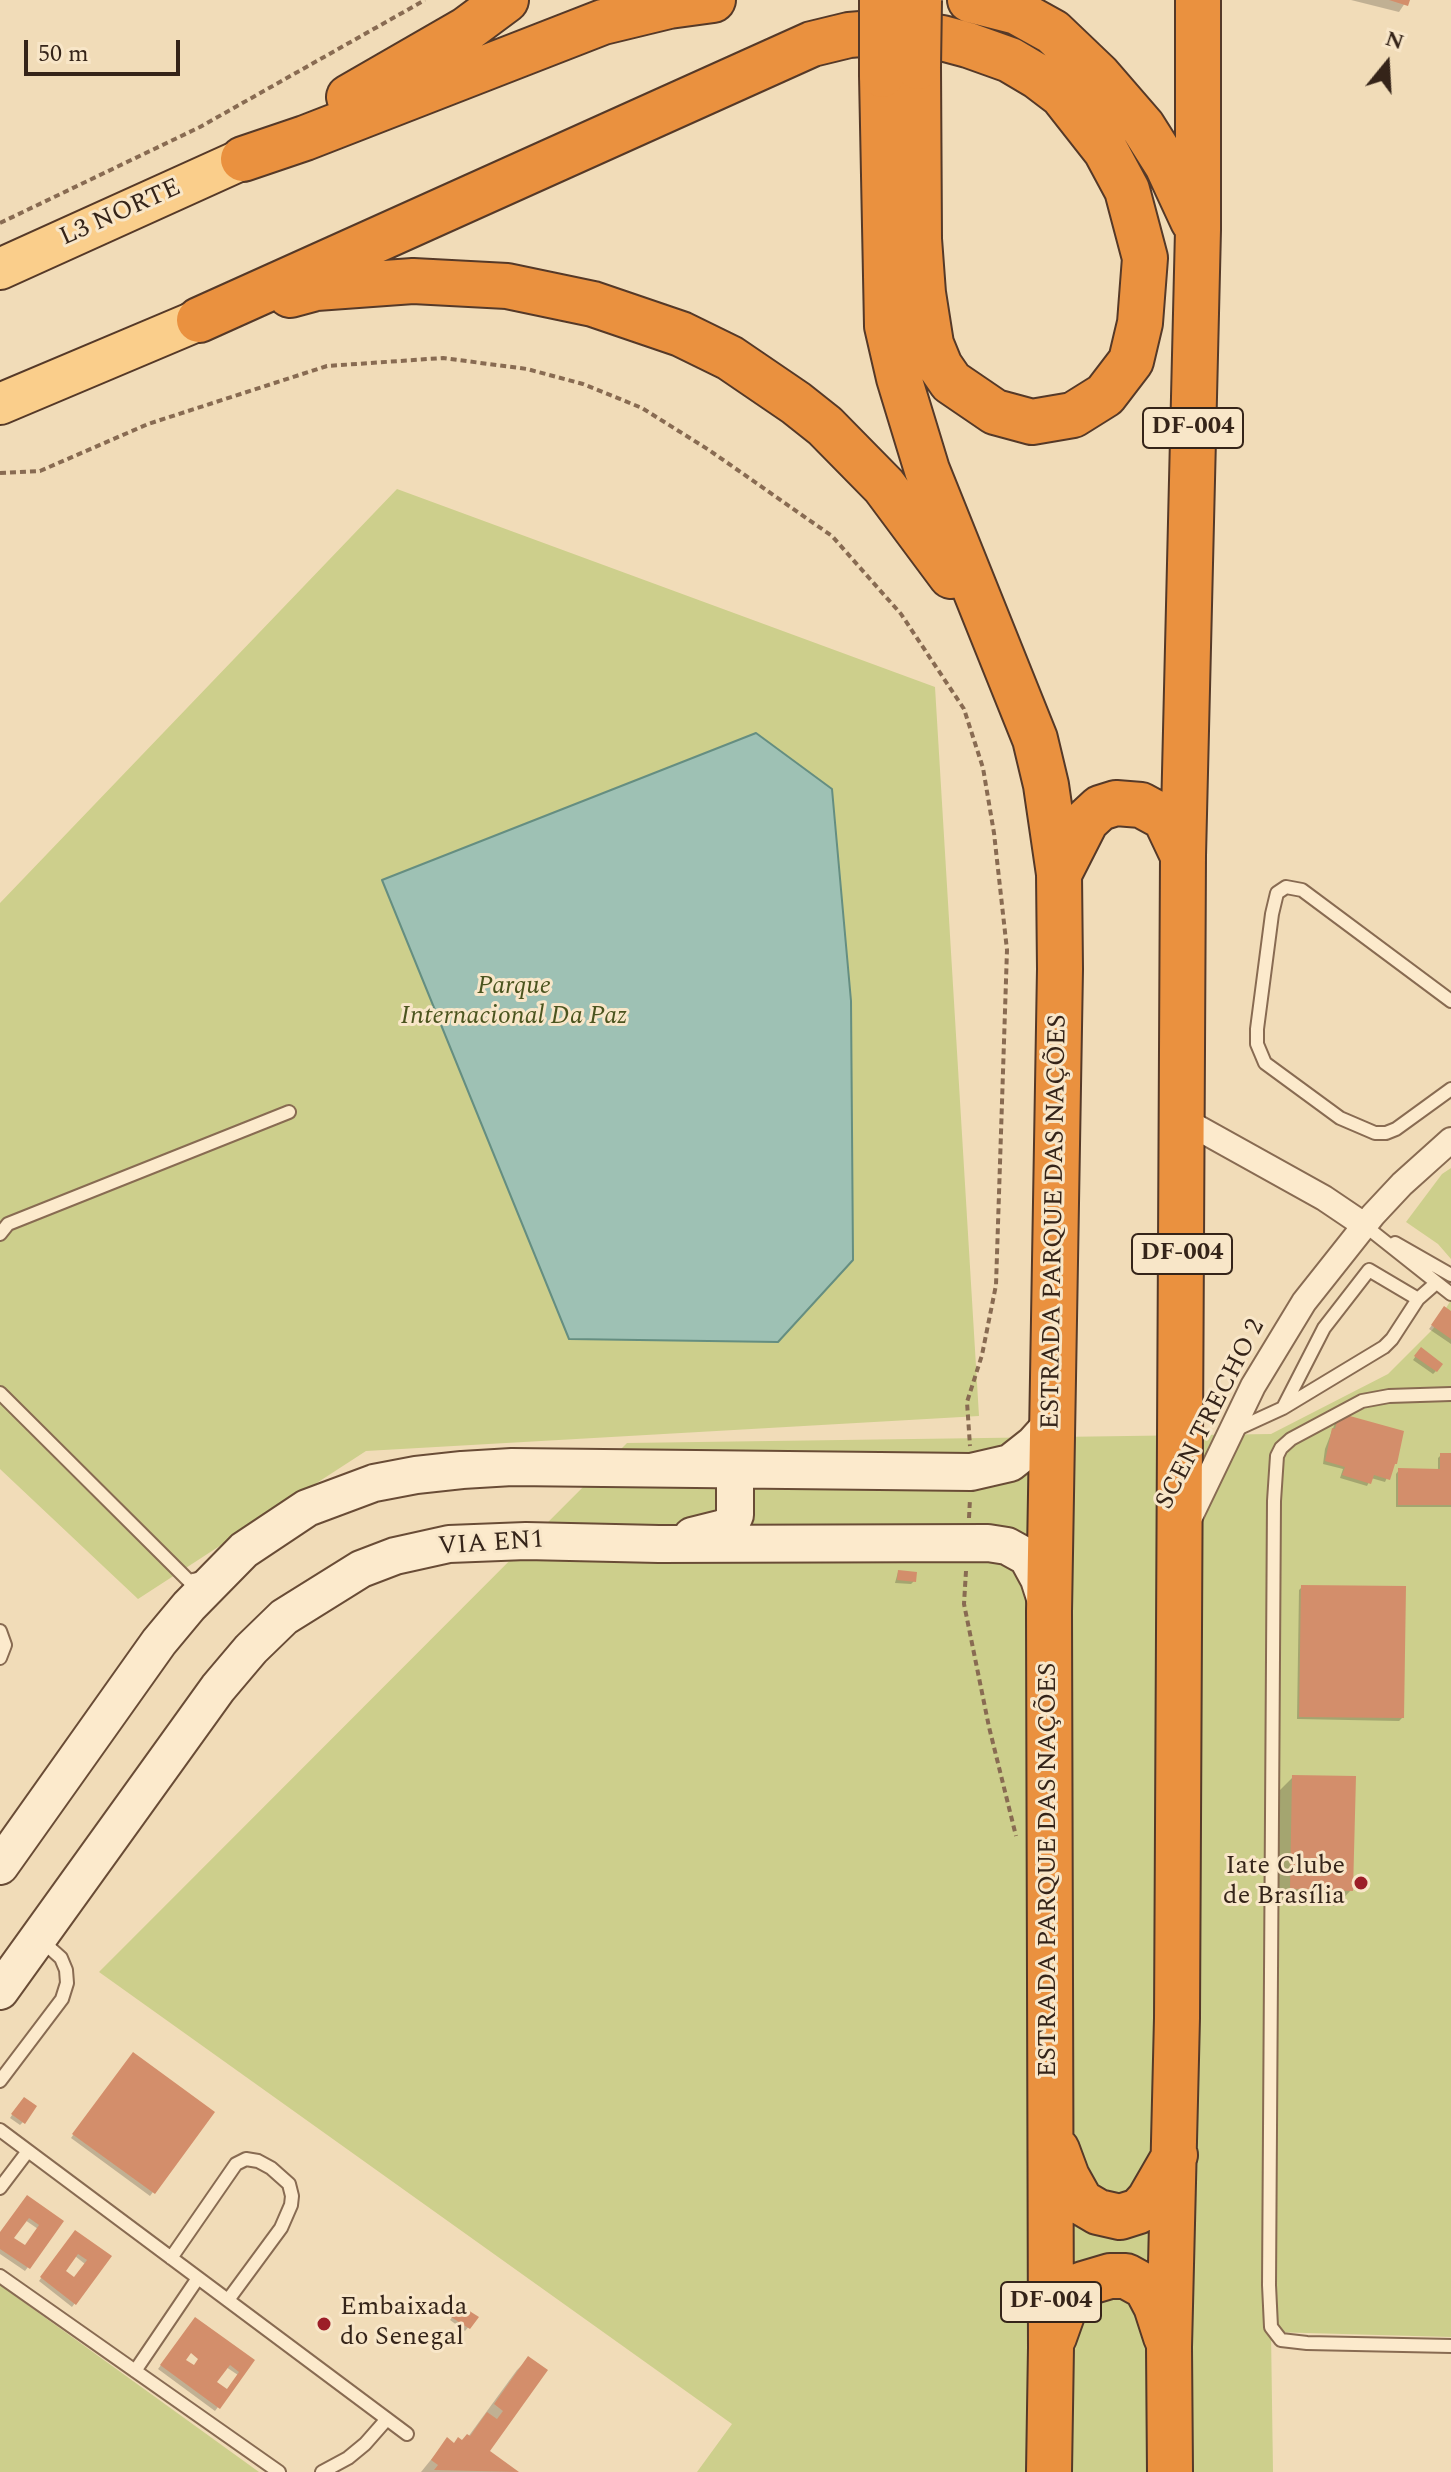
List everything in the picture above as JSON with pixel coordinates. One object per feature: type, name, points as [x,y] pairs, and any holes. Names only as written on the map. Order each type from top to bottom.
[{"type":"highway","points":[[243,159],[467,29],[506,0]]},
{"type":"highway","points":[[243,159],[305,138],[603,22],[669,6],[713,0]]},
{"type":"highway","name":"ESTRADA PARQUE DAS NAÇÕES","points":[[882,0],[900,71],[887,326],[927,470],[1035,739],[1046,785],[1059,874],[1049,1611],[1049,2472]]},
{"type":"highway","points":[[199,320],[812,44],[849,35],[897,31],[942,38],[968,45],[1010,60],[1037,76],[1062,95],[1106,151],[1127,190],[1145,258],[1144,294],[1131,361],[1105,395],[1073,415],[1032,422],[995,412],[951,382],[931,344],[900,71],[919,0]]},
{"type":"highway","points":[[970,0],[1017,12],[1053,32],[1098,75],[1143,127],[1167,165],[1198,230]]},
{"type":"highway","name":"DF-004","points":[[1170,2472],[1169,2347],[1176,2154],[1181,1537],[1183,856],[1198,230],[1198,0]]},
{"type":"highway","points":[[199,320],[316,288],[413,281],[507,286],[593,304],[681,334],[730,358],[825,426],[884,486],[994,637]]},
{"type":"highway","points":[[1059,874],[1086,821],[1100,808],[1116,803],[1141,805],[1165,818],[1183,856]]},
{"type":"highway","points":[[1050,2132],[1067,2177],[1078,2196],[1090,2208],[1109,2216],[1130,2216],[1139,2211],[1176,2154]]},
{"type":"highway","points":[[1051,2347],[1064,2309],[1074,2292],[1083,2284],[1110,2276],[1126,2276],[1146,2287],[1156,2306],[1169,2347]]},
{"type":"main road","name":"L3 NORTE","points":[[0,269],[243,159]]},
{"type":"main road","points":[[0,404],[199,320]]},
{"type":"street","points":[[1182,1119],[1324,1198],[1364,1225]]},
{"type":"street","name":"SCEN TRECHO 2","points":[[1181,1537],[1230,1433],[1276,1346],[1304,1302],[1364,1225],[1402,1184],[1451,1140]]},
{"type":"street","points":[[0,1866],[159,1642],[219,1573],[256,1542],[307,1508],[374,1483],[416,1475],[512,1467],[971,1472],[1010,1463],[1034,1444],[1052,1424]]},
{"type":"street","points":[[659,1544],[724,1528],[731,1523],[735,1515],[735,1470]]},
{"type":"street","name":"VIA EN1","points":[[0,1991],[218,1688],[251,1649],[284,1617],[320,1592],[361,1569],[395,1556],[449,1544],[526,1541],[659,1544],[988,1543],[1007,1546],[1027,1557],[1039,1579],[1049,1611]]},
{"type":"lane","points":[[1451,1001],[1302,890],[1286,887],[1277,893],[1257,1029],[1257,1044],[1265,1063],[1340,1118],[1375,1133],[1396,1129],[1451,1089]]},
{"type":"lane","points":[[0,1234],[8,1224],[289,1112]]},
{"type":"lane","points":[[1364,1225],[1451,1275]]},
{"type":"lane","points":[[1364,1225],[1451,1294]]},
{"type":"lane","points":[[1283,1408],[1324,1328],[1369,1270],[1418,1299]]},
{"type":"lane","points":[[1230,1433],[1283,1408],[1384,1347],[1418,1299],[1435,1284]]},
{"type":"lane","points":[[0,1393],[189,1581],[219,1573]]},
{"type":"lane","points":[[1451,1394],[1389,1396],[1362,1401],[1291,1439],[1277,1456],[1274,1501],[1269,2302],[1273,2332],[1283,2341],[1451,2346]]},
{"type":"lane","points":[[0,1631],[5,1645],[0,1658]]},
{"type":"lane","points":[[0,2081],[62,1999],[67,1983],[61,1958],[38,1937]]},
{"type":"lane","points":[[0,2130],[407,2434]]},
{"type":"lane","points":[[0,2188],[28,2151]]},
{"type":"lane","points":[[171,2258],[236,2164],[246,2159],[271,2168],[289,2184],[291,2205],[281,2228],[228,2300]]},
{"type":"lane","points":[[0,2276],[279,2472]]},
{"type":"lane","points":[[135,2371],[198,2278]]},
{"type":"lane","points":[[322,2472],[348,2458],[387,2419]]},
{"type":"path","points":[[0,223],[200,127],[425,0]]},
{"type":"path","points":[[0,473],[40,471],[148,424],[327,366],[443,358],[527,369],[583,384],[642,408],[709,450],[832,536],[901,614],[964,709],[983,768],[994,833],[1007,950],[996,1285],[982,1355],[967,1402],[971,1472],[964,1604],[989,1727],[1019,1848]]},
{"type":"green space","name":"Parque Internacional Da Paz","points":[[397,489],[935,687],[979,1416],[366,1451],[138,1599],[0,1469],[0,903]]},
{"type":"green space","points":[[1451,1168],[1451,1259],[1438,1244],[1406,1222],[1442,1174]]},
{"type":"green space","points":[[1451,1300],[1451,2337],[1271,2332],[1273,2472],[697,2472],[732,2424],[99,1972],[627,1443],[1271,1434],[1388,1374],[1433,1329]]},
{"type":"green space","points":[[0,2285],[259,2472],[0,2472]]},
{"type":"shaded area","points":[[756,733],[832,789],[851,1001],[853,1260],[778,1342],[569,1339],[382,880]]},
{"type":"building","points":[[1389,0],[1410,0],[1408,6]]},
{"type":"building","points":[[1444,1306],[1451,1311],[1451,1339],[1431,1325]]},
{"type":"building","points":[[1421,1347],[1443,1364],[1437,1372],[1414,1356]]},
{"type":"building","points":[[1339,1413],[1404,1431],[1390,1480],[1374,1475],[1371,1484],[1342,1475],[1345,1467],[1325,1461],[1332,1428],[1335,1429]]},
{"type":"building","points":[[1440,1453],[1451,1453],[1451,1505],[1398,1505],[1398,1468],[1440,1469]]},
{"type":"building","points":[[898,1570],[917,1572],[916,1582],[897,1580]]},
{"type":"building","points":[[1301,1585],[1406,1586],[1404,1718],[1299,1717]]},
{"type":"building","points":[[1292,1775],[1356,1776],[1353,1891],[1290,1889]]},
{"type":"building","points":[[133,2052],[215,2112],[155,2194],[72,2134]]},
{"type":"building","points":[[24,2097],[37,2106],[25,2124],[11,2114]]},
{"type":"building","points":[[27,2195],[64,2221],[30,2269],[0,2249],[0,2232]],"holes":[[[29,2218],[39,2225],[25,2245],[14,2238]]]},
{"type":"building","points":[[75,2230],[112,2256],[76,2305],[40,2277]],"holes":[[[78,2254],[87,2260],[74,2277],[66,2271]]]},
{"type":"building","points":[[460,2305],[479,2317],[470,2329],[451,2317]]},
{"type":"building","points":[[195,2317],[255,2360],[220,2409],[160,2365]],"holes":[[[191,2353],[198,2359],[194,2365],[186,2360]],[[230,2365],[239,2372],[227,2389],[217,2382]]]},
{"type":"building","points":[[528,2356],[548,2370],[490,2451],[519,2472],[434,2470],[438,2465],[431,2460],[447,2437],[454,2443],[458,2437],[462,2440],[467,2434],[470,2436],[487,2412],[497,2419],[503,2411],[494,2404]]},
{"type":"place","name":"Iate Clube de Brasília","points":[[1361,1883]]},
{"type":"place","name":"Embaixada do Senegal","points":[[324,2324]]}]
